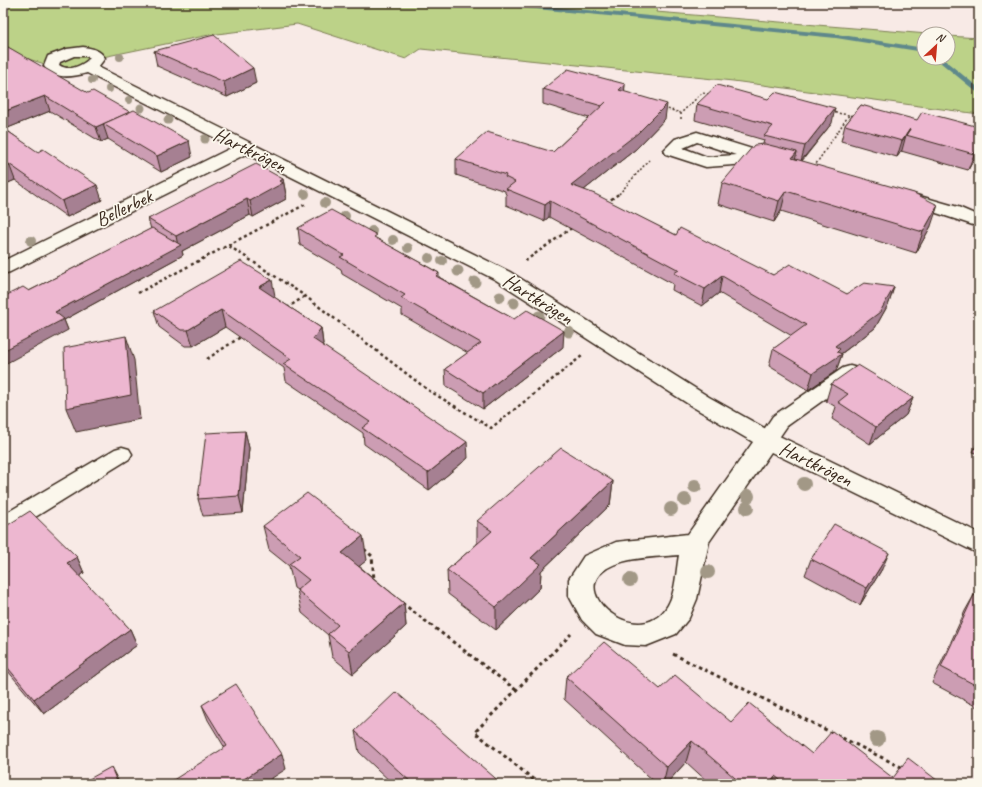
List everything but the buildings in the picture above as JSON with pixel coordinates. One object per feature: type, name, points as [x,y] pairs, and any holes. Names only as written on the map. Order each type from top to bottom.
[{"type":"street","name":"Hartkrögen","points":[[88,68],[503,276],[700,402],[767,440],[979,544]]},
{"type":"street","points":[[676,146],[697,136],[761,158],[811,171]]},
{"type":"street","name":"Bellerbek","points":[[3,268],[245,148]]},
{"type":"street","points":[[896,194],[952,211],[979,222]]},
{"type":"street","points":[[695,543],[616,552],[604,556],[594,562],[587,570],[582,580],[584,602],[590,614],[602,624],[617,631],[633,634],[656,631],[666,626],[676,616],[682,603],[695,543],[767,440]]},
{"type":"lane","points":[[767,440],[780,421],[855,369]]},
{"type":"lane","points":[[3,526],[122,454]]},
{"type":"path","points":[[600,208],[619,194],[654,155],[676,146],[681,113],[702,93],[718,95]]},
{"type":"path","points":[[658,106],[681,113]]},
{"type":"path","points":[[826,111],[856,116]]},
{"type":"path","points":[[811,171],[849,115]]},
{"type":"path","points":[[138,293],[332,190]]},
{"type":"path","points":[[503,276],[574,226]]},
{"type":"path","points":[[229,246],[306,296],[428,390],[491,428],[602,340]]},
{"type":"path","points":[[286,309],[306,296]]},
{"type":"path","points":[[207,359],[246,334]]},
{"type":"path","points":[[360,546],[372,556],[374,582]]},
{"type":"path","points":[[398,600],[516,690]]},
{"type":"path","points":[[538,784],[475,732],[590,614]]},
{"type":"path","points":[[633,634],[908,770]]},
{"type":"green space","points":[[3,3],[562,3],[585,5],[587,3],[659,3],[656,12],[916,33],[916,66],[956,66],[956,37],[979,38],[979,114],[733,81],[421,49],[406,59],[297,24],[209,35],[98,58],[81,70],[51,66],[3,51]]},
{"type":"waterway","points":[[495,3],[836,36],[916,49]]},
{"type":"waterway","points":[[948,66],[979,92]]}]
